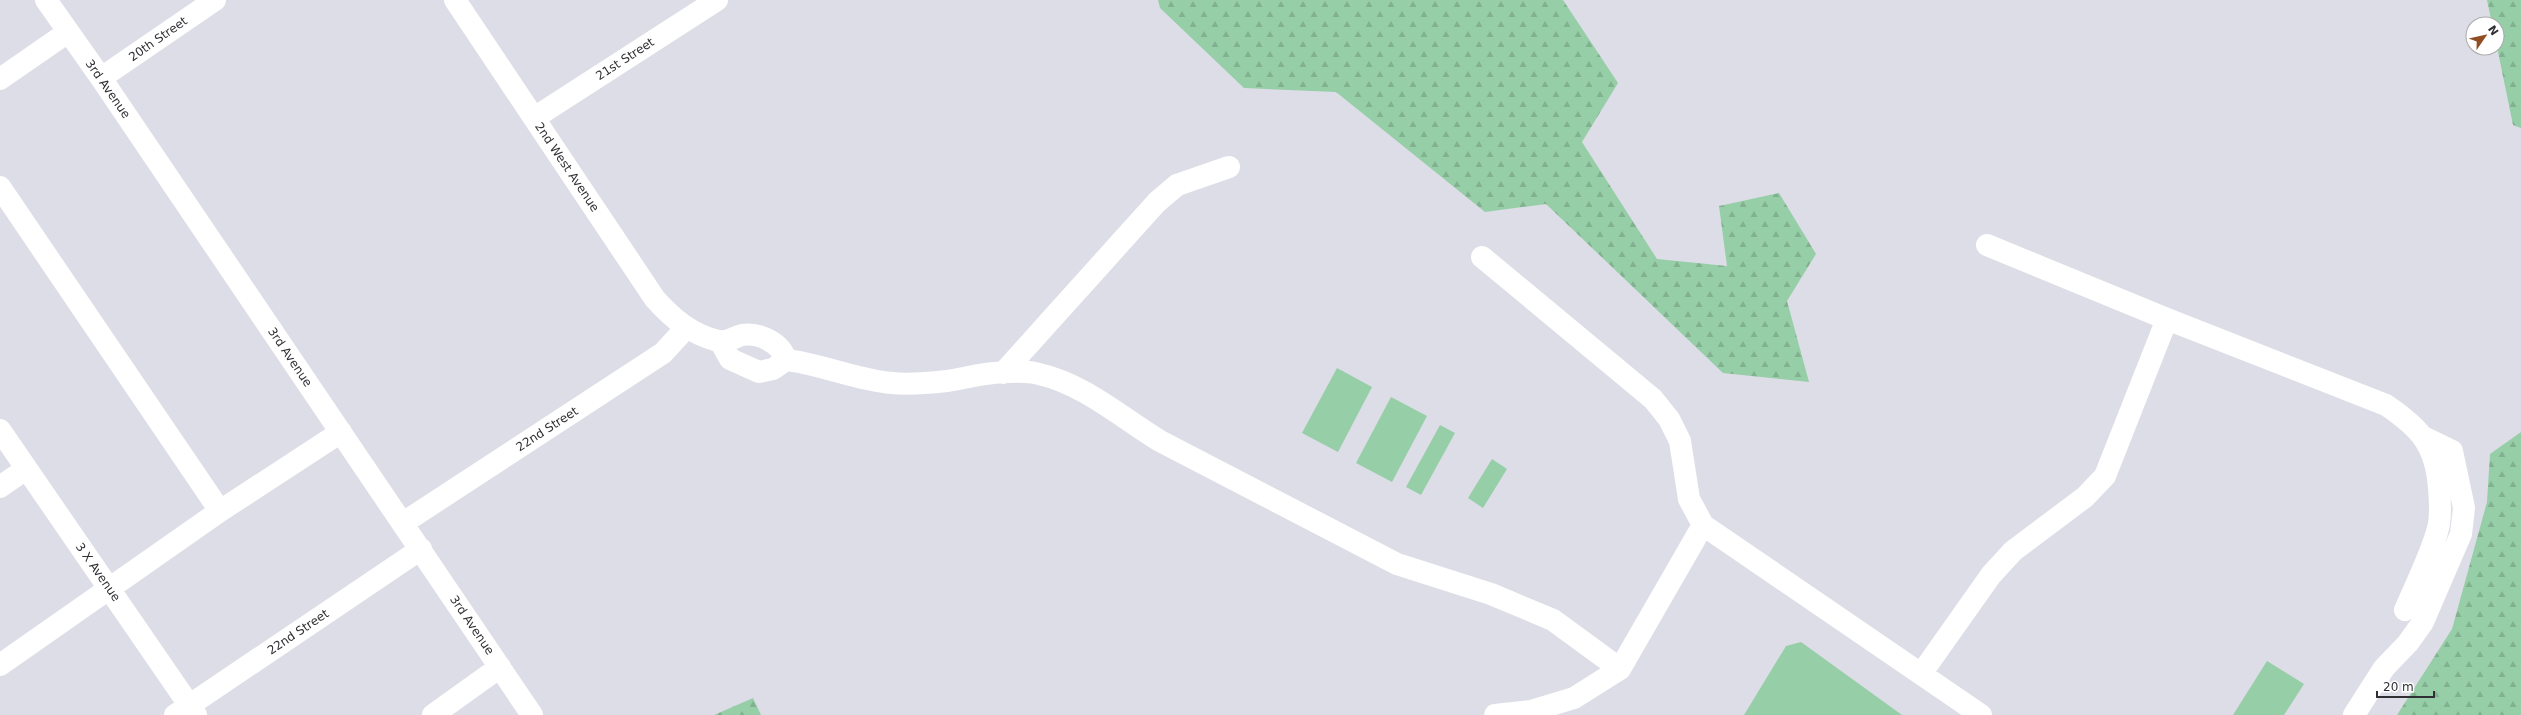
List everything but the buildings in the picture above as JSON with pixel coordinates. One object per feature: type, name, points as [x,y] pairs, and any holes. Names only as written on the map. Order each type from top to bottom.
[{"type":"street","name":"3rd Avenue","points":[[46,0],[102,78],[532,715]]},
{"type":"street","name":"20th Street","points":[[102,78],[215,0]]},
{"type":"street","name":"2nd West Avenue","points":[[455,0],[655,299],[671,316],[686,328],[720,341]]},
{"type":"street","name":"21st Street","points":[[534,118],[717,0]]},
{"type":"street","points":[[0,79],[68,32]]},
{"type":"street","points":[[1003,373],[1158,202],[1177,185],[1229,167]]},
{"type":"street","points":[[0,187],[220,511]]},
{"type":"street","points":[[1987,245],[2167,319],[2386,405],[2404,417],[2423,437],[2434,454],[2438,471],[2441,507],[2439,525],[2405,610]]},
{"type":"street","points":[[1482,257],[1653,399],[1669,419],[1680,441],[1689,499],[1703,525],[1981,715]]},
{"type":"street","points":[[1921,674],[1995,570],[2013,551],[2085,497],[2105,476],[2167,319]]},
{"type":"street","name":"22nd Street","points":[[403,523],[663,353],[686,328]]},
{"type":"street","points":[[786,360],[784,352],[774,343],[759,337],[744,335],[720,341],[730,359],[759,372],[773,369],[786,360],[810,363],[864,380],[894,383],[947,381],[969,376],[1003,373],[1038,373],[1060,380],[1106,405],[1127,421],[1160,442],[1397,564],[1491,594],[1553,620],[1620,669]]},
{"type":"street","name":"3 X Avenue","points":[[0,430],[110,588],[187,712]]},
{"type":"street","points":[[0,665],[220,511],[341,432]]},
{"type":"street","points":[[2354,715],[2384,668],[2408,643],[2423,622],[2461,534],[2464,508],[2452,451],[2423,437]]},
{"type":"street","points":[[0,487],[26,469]]},
{"type":"street","points":[[1495,715],[1531,711],[1574,698],[1620,669],[1703,525]]},
{"type":"street","name":"22nd Street","points":[[187,712],[420,549]]},
{"type":"street","points":[[433,715],[500,668]]},
{"type":"green space","points":[[1158,0],[1563,0],[1618,83],[1582,142],[1657,259],[1727,266],[1719,206],[1779,193],[1816,254],[1787,301],[1809,382],[1723,373],[1546,204],[1485,212],[1336,92],[1244,88],[1160,8]]},
{"type":"green space","points":[[2487,0],[2521,0],[2521,128],[2513,125],[2499,56],[2505,56],[2505,16],[2490,16]]},
{"type":"green space","points":[[1337,368],[1372,387],[1338,452],[1302,433]]},
{"type":"green space","points":[[1391,397],[1427,416],[1392,482],[1356,463]]},
{"type":"green space","points":[[1440,425],[1455,433],[1421,495],[1406,487]]},
{"type":"green space","points":[[2521,432],[2521,715],[2397,715],[2452,629],[2487,502],[2490,454]]},
{"type":"green space","points":[[1492,459],[1507,469],[1483,508],[1468,498]]},
{"type":"green space","points":[[1801,642],[1902,715],[1744,715],[1786,646]]},
{"type":"green space","points":[[2267,661],[2304,684],[2284,715],[2233,715]]},
{"type":"green space","points":[[753,698],[761,715],[714,715]]}]
